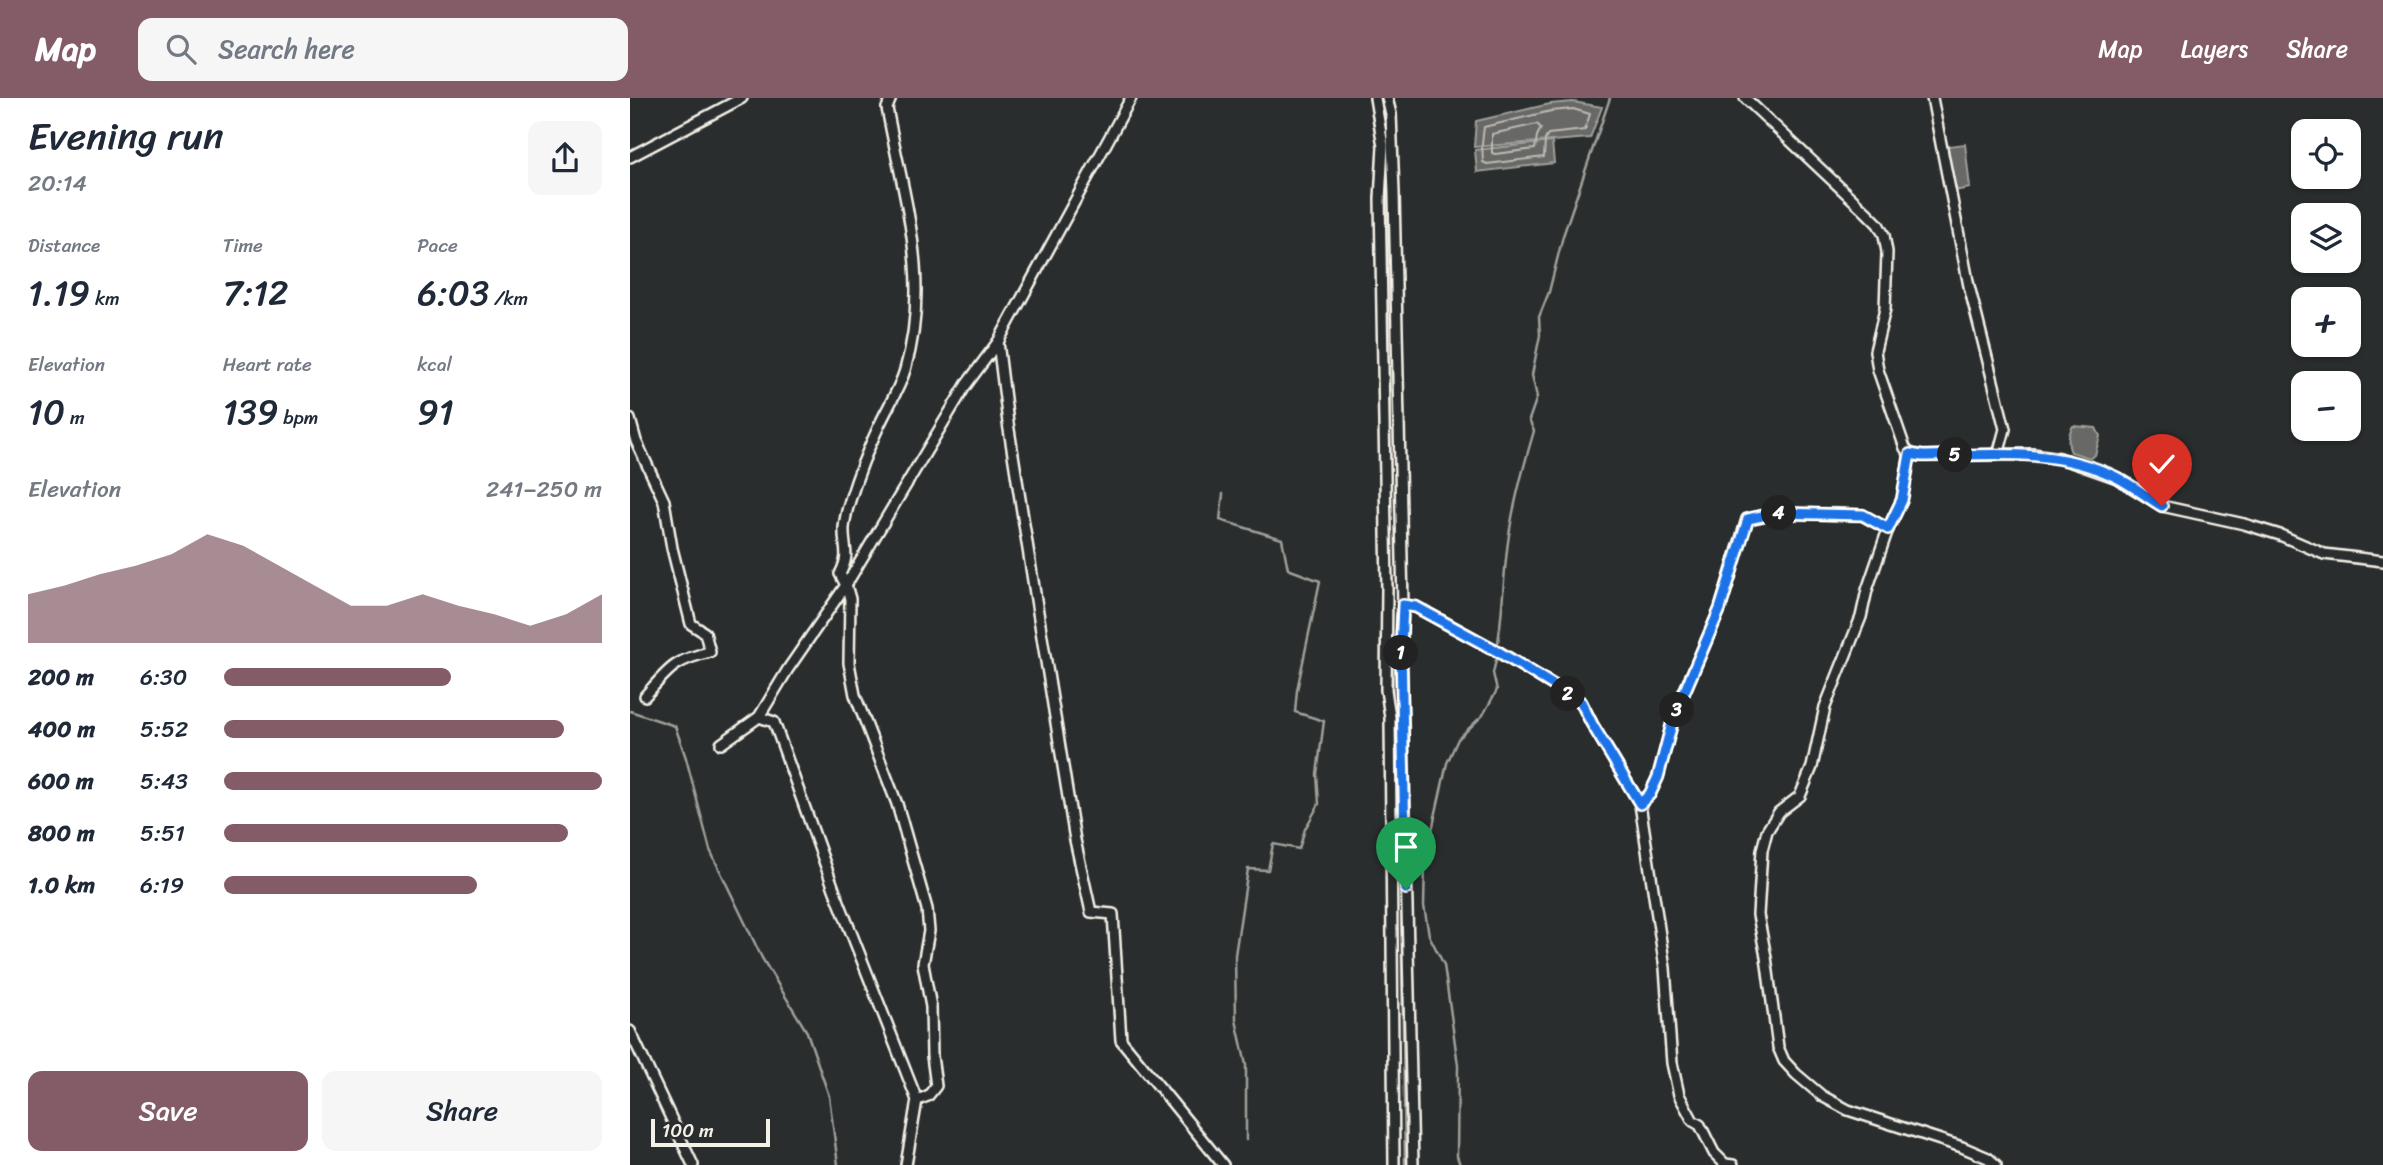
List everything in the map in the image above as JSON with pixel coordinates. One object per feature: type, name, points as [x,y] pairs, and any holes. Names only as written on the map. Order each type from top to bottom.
[{"type":"street","points":[[630,157],[742,98]]},
{"type":"street","points":[[891,98],[887,108],[910,216],[916,288],[906,366],[851,496],[844,528],[847,561],[840,574],[850,599],[849,663],[855,695],[897,804],[927,909],[929,931],[923,964],[931,1007],[936,1086],[928,1097],[916,1100]]},
{"type":"street","points":[[721,744],[760,717],[788,669],[846,585],[966,385],[998,342],[1131,98]]},
{"type":"street","points":[[1375,98],[1383,146],[1380,199],[1387,588],[1386,690],[1390,717],[1394,1165]]},
{"type":"street","points":[[1387,98],[1391,114],[1394,192],[1413,1165]]},
{"type":"street","points":[[1745,98],[1865,211],[1878,224],[1884,235],[1887,252],[1885,309],[1875,351],[1905,448],[1910,454],[2033,454],[2060,458],[2117,478],[2162,506],[2244,524],[2280,535],[2325,554],[2383,562]]},
{"type":"street","points":[[1932,98],[1969,286],[2005,429],[1998,455]]},
{"type":"street","points":[[998,342],[1008,423],[1075,840],[1091,912],[1113,914],[1121,1040],[1223,1165]]},
{"type":"street","points":[[630,419],[636,441],[664,501],[672,548],[691,624],[705,633],[710,652],[685,657],[670,667],[645,696]]},
{"type":"street","points":[[1910,454],[1902,500],[1888,529],[1867,590],[1861,617],[1825,707],[1807,781],[1800,796],[1779,812],[1767,831],[1762,850],[1758,915],[1778,1047],[1784,1061],[1796,1074],[1822,1096],[1848,1110],[1962,1147],[1988,1158],[1996,1165]]},
{"type":"street","points":[[1640,804],[1650,794],[1658,777],[1674,716],[1720,609],[1748,519],[1776,513],[1863,515],[1888,529]]},
{"type":"street","points":[[1403,605],[1416,607],[1497,651],[1581,702],[1640,804],[1665,968],[1672,1063],[1679,1095],[1714,1153],[1725,1164],[1732,1165]]},
{"type":"street","points":[[760,717],[774,722],[834,889],[916,1100],[906,1165]]},
{"type":"street","points":[[630,1031],[693,1165]]},
{"type":"water","points":[[1573,102],[1602,107],[1590,138],[1474,147],[1476,121],[1550,104]]},
{"type":"water","points":[[1552,142],[1554,163],[1477,172],[1475,150]]},
{"type":"water","points":[[1965,144],[1970,188],[1954,191],[1948,146]]},
{"type":"water","points":[[2073,426],[2096,428],[2100,436],[2095,455],[2090,458],[2071,452],[2069,439]]},
{"type":"waterway","points":[[1497,649],[1510,528],[1534,431],[1529,420],[1537,397],[1532,375],[1540,335],[1539,317],[1549,292],[1563,236],[1610,98]]},
{"type":"waterway","points":[[1387,132],[1393,700],[1400,843],[1405,1165]]},
{"type":"waterway","points":[[1223,494],[1220,520],[1282,539],[1288,569],[1320,581],[1297,690],[1295,712],[1324,721],[1317,774],[1319,804],[1305,829],[1299,849],[1273,844],[1268,870],[1248,869],[1235,955],[1236,1020],[1246,1065],[1246,1140]]},
{"type":"waterway","points":[[1460,1165],[1457,1156],[1458,1065],[1444,965],[1429,935],[1424,906],[1425,862],[1447,763],[1458,739],[1483,715],[1497,690],[1493,673],[1496,660]]},
{"type":"waterway","points":[[630,711],[675,726],[710,850],[762,958],[807,1032],[829,1096],[838,1165]]},
{"type":"route","points":[[1406,889],[1401,648],[1403,605],[1416,607],[1497,651],[1581,702],[1640,804],[1650,794],[1658,777],[1674,716],[1720,609],[1748,519],[1776,513],[1863,515],[1888,529],[1902,500],[1910,454],[2033,454],[2060,458],[2117,478],[2162,506]]}]
